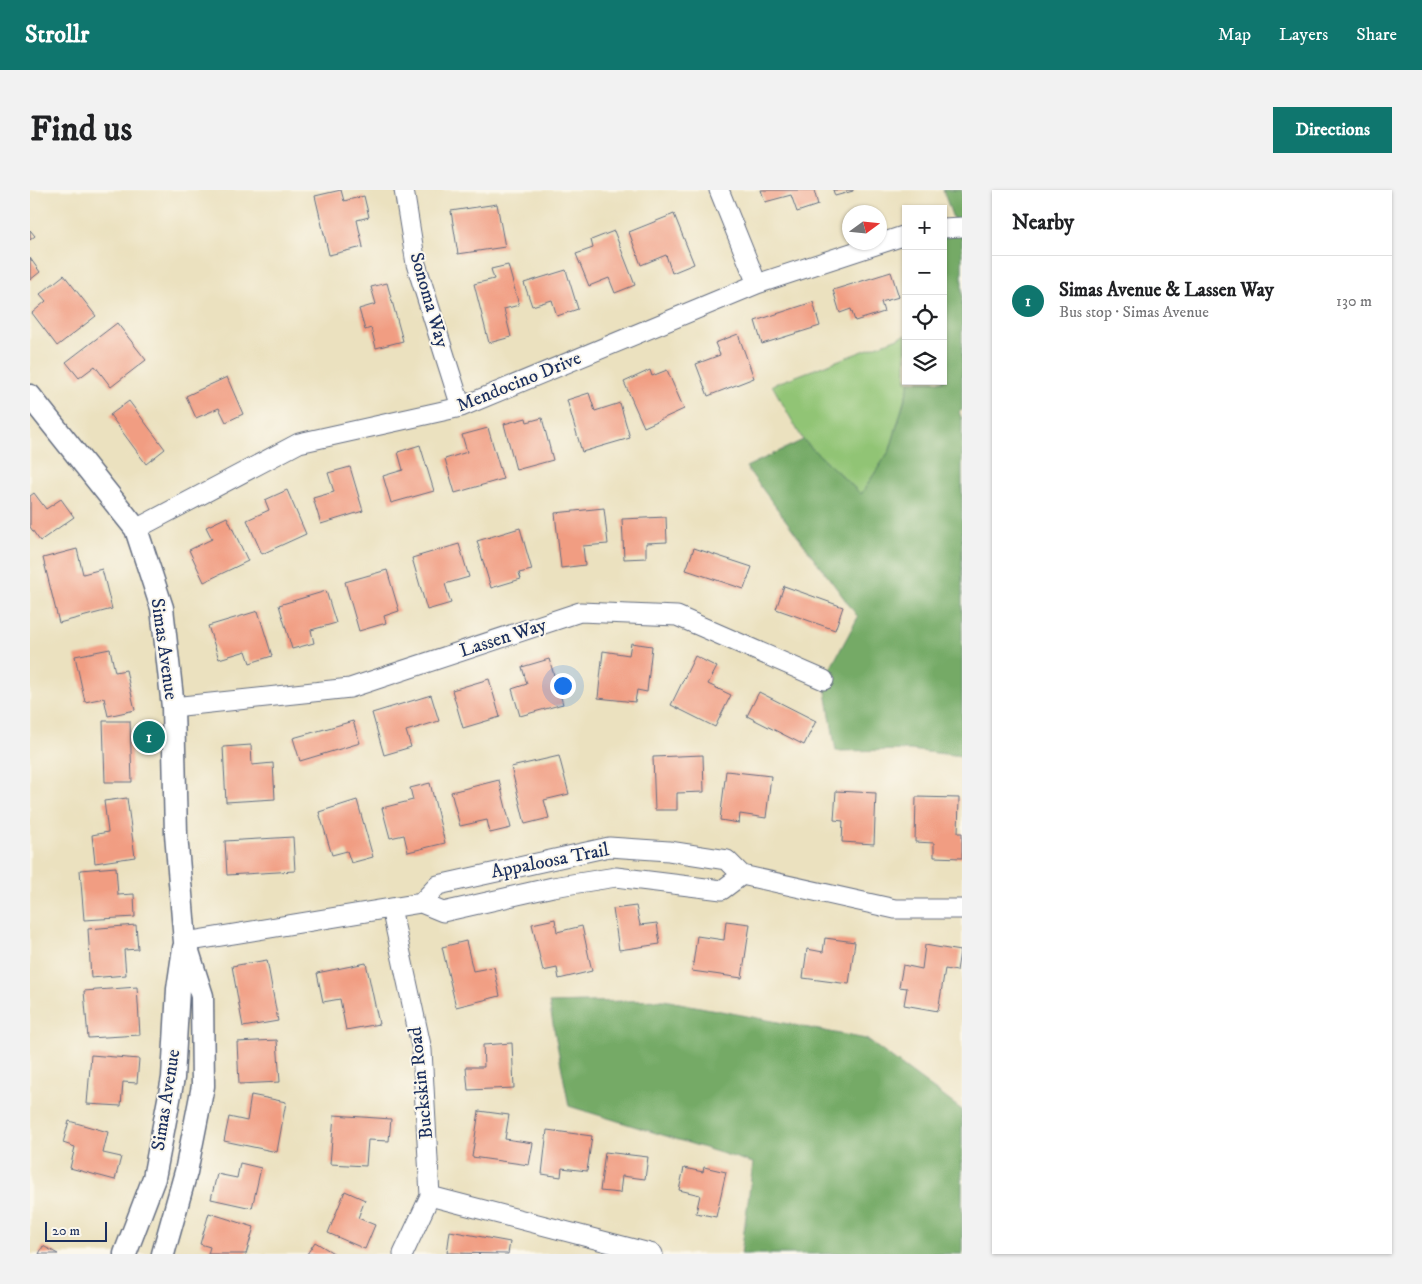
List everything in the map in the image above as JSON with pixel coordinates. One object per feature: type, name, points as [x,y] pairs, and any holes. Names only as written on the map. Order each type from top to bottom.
[{"type":"street","name":"Sonoma Way","points":[[404,190],[416,264],[461,407]]},
{"type":"street","points":[[719,190],[757,284]]},
{"type":"street","points":[[947,228],[962,227]]},
{"type":"street","name":"Mendocino Drive","points":[[136,529],[299,443],[461,407],[757,284],[902,236]]},
{"type":"street","name":"Simas Avenue","points":[[30,396],[136,529],[162,608],[173,707],[176,834],[185,942],[202,996],[202,1086],[186,1172],[163,1254]]},
{"type":"street","name":"Lassen Way","points":[[173,707],[350,688],[580,612],[677,616],[824,680]]},
{"type":"street","name":"Appaloosa Trail","points":[[742,875],[722,890],[616,877],[553,887],[443,912],[421,903],[438,885],[609,847],[669,851],[727,860],[742,875],[895,909],[962,909]]},
{"type":"street","points":[[185,942],[421,903]]},
{"type":"street","name":"Buckskin Road","points":[[391,908],[422,1050],[430,1196],[403,1254]]},
{"type":"street","name":"Simas Avenue","points":[[125,1254],[154,1178],[173,1078],[178,989],[185,942]]},
{"type":"street","points":[[430,1196],[653,1254]]},
{"type":"green space","points":[[943,190],[962,190],[962,410],[959,412],[962,419],[962,756],[910,750],[836,751],[824,680],[858,617],[746,467],[803,440],[861,494],[890,450],[909,385],[947,385],[947,228],[956,227]]},
{"type":"green space","points":[[902,336],[902,385],[909,385],[890,450],[861,494],[803,440],[772,385]]},
{"type":"green space","points":[[664,1000],[866,1039],[962,1110],[962,1254],[741,1254],[753,1163],[569,1106],[549,1003]]},
{"type":"building","points":[[341,190],[344,201],[364,196],[369,217],[357,220],[363,247],[329,255],[315,196]]},
{"type":"building","points":[[761,190],[814,190],[818,205],[797,212],[791,195],[765,202]]},
{"type":"building","points":[[833,190],[853,190],[853,191],[835,196]]},
{"type":"building","points":[[497,204],[505,247],[458,254],[451,211]]},
{"type":"building","points":[[674,214],[694,264],[672,273],[666,255],[641,265],[629,232]]},
{"type":"building","points":[[30,230],[35,236],[30,240]]},
{"type":"building","points":[[614,231],[635,285],[615,293],[609,278],[589,286],[576,254],[593,248],[591,240]]},
{"type":"building","points":[[30,258],[40,272],[30,280]]},
{"type":"building","points":[[508,265],[519,305],[504,309],[511,337],[489,343],[474,284],[494,279],[491,269]]},
{"type":"building","points":[[566,270],[578,309],[557,316],[552,300],[532,306],[524,283]]},
{"type":"building","points":[[891,272],[899,297],[881,302],[884,312],[855,321],[851,309],[840,313],[833,290]]},
{"type":"building","points":[[64,275],[96,316],[57,346],[32,313],[46,301],[40,294]]},
{"type":"building","points":[[387,283],[403,341],[376,348],[371,328],[365,330],[359,309],[376,304],[371,287]]},
{"type":"building","points":[[813,302],[820,326],[762,344],[755,321]]},
{"type":"building","points":[[117,323],[146,360],[111,387],[95,366],[79,378],[66,362]]},
{"type":"building","points":[[738,334],[754,378],[708,396],[696,364],[720,355],[715,343]]},
{"type":"building","points":[[650,370],[652,376],[667,370],[684,409],[644,427],[624,382]]},
{"type":"building","points":[[227,377],[243,414],[226,422],[219,408],[196,418],[186,396]]},
{"type":"building","points":[[589,393],[595,411],[620,403],[630,438],[582,452],[567,400]]},
{"type":"building","points":[[129,401],[165,449],[146,464],[110,415]]},
{"type":"building","points":[[526,418],[527,422],[542,418],[553,460],[516,470],[504,424]]},
{"type":"building","points":[[488,428],[503,479],[455,493],[445,459],[467,452],[462,435]]},
{"type":"building","points":[[420,445],[434,491],[391,503],[383,476],[403,470],[398,452]]},
{"type":"building","points":[[350,467],[363,511],[321,524],[313,498],[334,492],[328,473]]},
{"type":"building","points":[[287,490],[306,534],[262,554],[247,520],[269,510],[265,500]]},
{"type":"building","points":[[34,493],[46,509],[61,499],[74,517],[40,541],[30,527],[30,496]]},
{"type":"building","points":[[604,508],[608,544],[583,546],[585,565],[561,568],[555,513]]},
{"type":"building","points":[[227,517],[248,561],[204,582],[189,550],[212,539],[206,527]]},
{"type":"building","points":[[666,517],[667,542],[646,543],[646,558],[624,559],[622,519]]},
{"type":"building","points":[[520,528],[532,570],[519,573],[521,579],[491,588],[477,541]]},
{"type":"building","points":[[459,544],[469,577],[445,584],[451,603],[427,610],[412,558]]},
{"type":"building","points":[[694,548],[752,567],[744,589],[686,570]]},
{"type":"building","points":[[77,549],[83,574],[102,569],[112,609],[59,623],[43,558]]},
{"type":"building","points":[[387,570],[399,611],[384,616],[386,623],[359,631],[345,582]]},
{"type":"building","points":[[784,586],[843,607],[835,630],[776,609]]},
{"type":"building","points":[[326,591],[336,623],[311,630],[314,643],[292,649],[279,605]]},
{"type":"building","points":[[258,611],[272,656],[250,663],[246,651],[219,659],[208,626]]},
{"type":"building","points":[[631,643],[652,646],[647,692],[637,690],[635,702],[598,698],[603,651],[629,655]]},
{"type":"building","points":[[110,649],[115,672],[126,670],[135,710],[108,716],[104,698],[85,702],[75,656]]},
{"type":"building","points":[[695,656],[717,667],[708,684],[731,695],[715,727],[671,705]]},
{"type":"building","points":[[549,659],[563,704],[520,716],[512,689],[527,684],[522,667]]},
{"type":"building","points":[[489,679],[500,717],[463,728],[452,690]]},
{"type":"building","points":[[759,692],[816,721],[804,745],[747,716]]},
{"type":"building","points":[[431,695],[439,721],[406,731],[411,747],[384,755],[372,713]]},
{"type":"building","points":[[103,721],[130,721],[132,782],[105,782]]},
{"type":"building","points":[[353,721],[360,743],[300,761],[293,738]]},
{"type":"building","points":[[251,745],[252,765],[273,763],[275,799],[226,802],[223,747]]},
{"type":"building","points":[[703,755],[704,792],[677,793],[677,810],[655,810],[653,757]]},
{"type":"building","points":[[559,756],[569,794],[544,800],[549,818],[525,824],[511,767]]},
{"type":"building","points":[[726,771],[771,776],[766,818],[740,814],[739,823],[720,820]]},
{"type":"building","points":[[499,780],[511,828],[490,833],[487,820],[460,826],[451,792]]},
{"type":"building","points":[[430,783],[445,843],[408,852],[404,835],[390,838],[382,808],[413,800],[410,788]]},
{"type":"building","points":[[836,791],[876,793],[874,844],[842,842],[843,821],[834,820]]},
{"type":"building","points":[[916,797],[959,798],[958,833],[962,833],[962,858],[934,857],[934,843],[915,842]]},
{"type":"building","points":[[127,798],[135,857],[95,863],[92,835],[108,832],[104,801]]},
{"type":"building","points":[[357,800],[373,857],[351,863],[347,851],[332,855],[319,812]]},
{"type":"building","points":[[293,837],[295,871],[227,875],[225,841]]},
{"type":"building","points":[[116,867],[118,895],[134,894],[135,917],[84,920],[80,870]]},
{"type":"building","points":[[636,906],[640,925],[657,923],[660,944],[619,950],[613,909]]},
{"type":"building","points":[[555,919],[557,932],[582,926],[592,971],[559,979],[557,968],[543,971],[532,924]]},
{"type":"building","points":[[726,921],[750,924],[742,978],[692,971],[697,936],[724,940]]},
{"type":"building","points":[[136,925],[138,949],[124,950],[126,975],[91,978],[88,929]]},
{"type":"building","points":[[825,938],[855,942],[849,984],[803,978],[807,949],[823,952]]},
{"type":"building","points":[[466,941],[473,971],[494,967],[500,996],[456,1007],[442,947]]},
{"type":"building","points":[[925,945],[960,951],[957,971],[945,969],[938,1011],[904,1005],[907,988],[899,987],[903,965],[922,969]]},
{"type":"building","points":[[267,960],[278,1021],[243,1027],[232,966]]},
{"type":"building","points":[[366,963],[379,1024],[346,1030],[340,999],[323,1002],[317,973]]},
{"type":"building","points":[[137,987],[140,1035],[88,1038],[84,991]]},
{"type":"building","points":[[277,1040],[280,1082],[239,1084],[237,1042]]},
{"type":"building","points":[[512,1043],[514,1088],[468,1090],[466,1067],[484,1067],[483,1045]]},
{"type":"building","points":[[91,1055],[139,1059],[137,1083],[123,1082],[121,1106],[87,1104]]},
{"type":"building","points":[[251,1095],[286,1102],[277,1152],[224,1141],[229,1117],[247,1121]]},
{"type":"building","points":[[479,1111],[509,1115],[505,1139],[533,1143],[529,1165],[472,1157]]},
{"type":"building","points":[[334,1115],[391,1119],[389,1141],[368,1140],[366,1166],[330,1164]]},
{"type":"building","points":[[69,1121],[108,1132],[103,1153],[121,1157],[115,1180],[70,1168],[75,1147],[63,1143]]},
{"type":"building","points":[[547,1130],[592,1136],[587,1171],[562,1168],[561,1177],[542,1174]]},
{"type":"building","points":[[605,1152],[648,1157],[645,1179],[622,1176],[620,1193],[600,1191]]},
{"type":"building","points":[[240,1163],[261,1168],[252,1208],[211,1199],[217,1174],[237,1178]]},
{"type":"building","points":[[704,1167],[726,1172],[716,1217],[696,1213],[700,1195],[679,1190],[684,1168],[703,1172]]},
{"type":"building","points":[[345,1191],[365,1200],[358,1218],[375,1225],[365,1249],[328,1233]]},
{"type":"building","points":[[209,1213],[254,1227],[246,1254],[208,1254],[210,1247],[200,1244]]},
{"type":"building","points":[[450,1231],[510,1242],[508,1254],[447,1253]]},
{"type":"building","points":[[315,1242],[335,1254],[307,1254]]},
{"type":"building","points":[[43,1246],[58,1254],[39,1254]]},
{"type":"place","name":"Simas Avenue & Lassen Way","points":[[149,737]]}]
